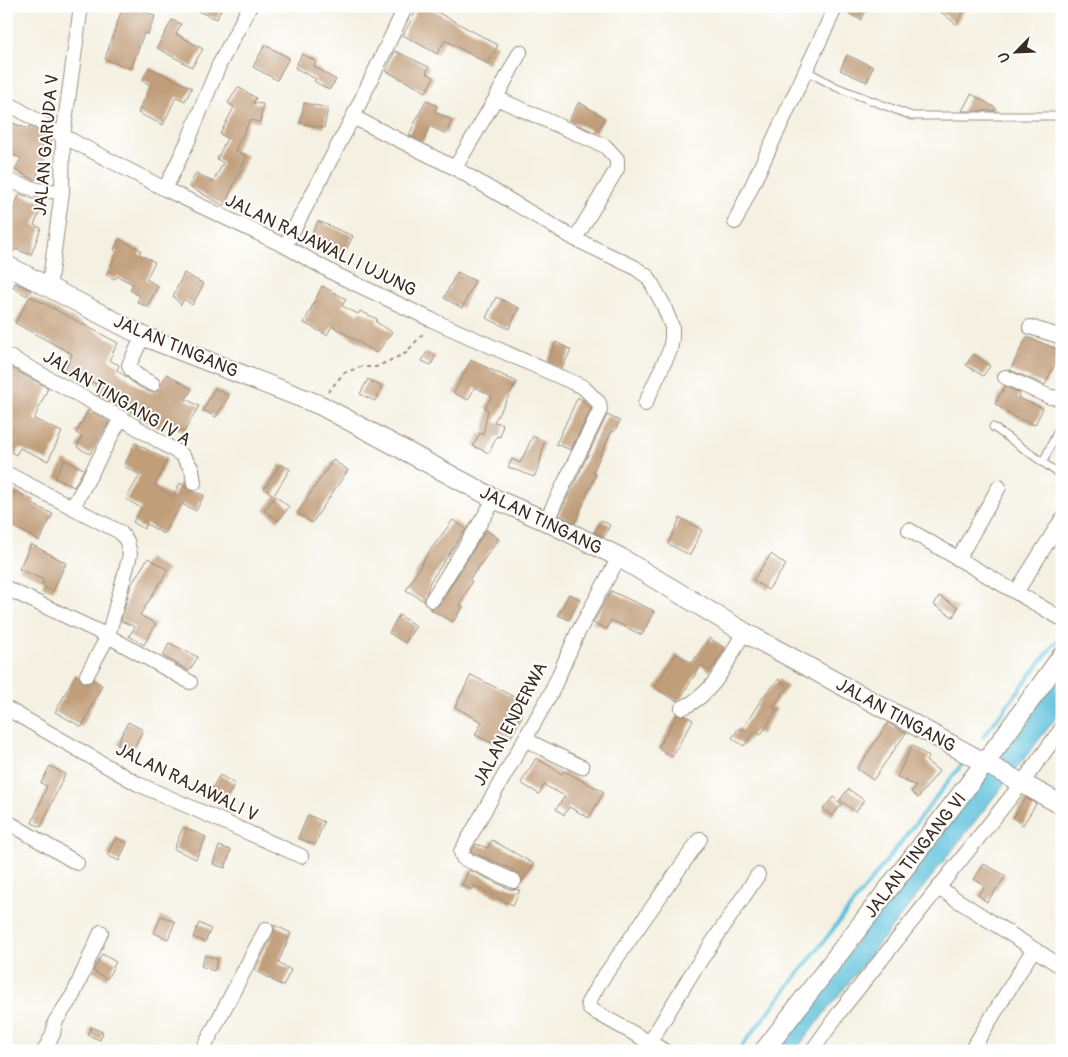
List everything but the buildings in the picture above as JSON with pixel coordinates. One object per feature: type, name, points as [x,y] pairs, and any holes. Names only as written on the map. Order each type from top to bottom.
[{"type":"main road","name":"JALAN TINGANG","points":[[6,265],[143,336],[320,405],[495,499],[546,521],[619,557],[744,632],[1062,805]]},
{"type":"main road","name":"JALAN TINGANG VI","points":[[764,1051],[989,765],[1062,656]]},
{"type":"street","name":"JALAN GARUDA V","points":[[49,287],[62,192],[63,136],[80,6]]},
{"type":"street","points":[[165,189],[188,141],[219,65],[250,6]]},
{"type":"street","points":[[285,246],[353,117],[406,6]]},
{"type":"street","points":[[735,222],[836,6]]},
{"type":"street","points":[[455,168],[496,98],[520,52]]},
{"type":"street","points":[[496,98],[605,146],[617,159],[617,169],[576,239]]},
{"type":"street","name":"JALAN RAJAWALI I UJUNG","points":[[6,102],[63,136],[165,189],[285,246],[337,275],[432,320],[583,387],[599,403],[600,410],[546,521]]},
{"type":"street","points":[[353,117],[455,168],[576,239],[634,267],[648,277],[663,304],[672,327],[672,339],[670,350],[645,404]]},
{"type":"street","points":[[9,181],[37,190],[62,192]]},
{"type":"street","points":[[1030,326],[1062,337]]},
{"type":"street","points":[[143,336],[129,365],[130,370],[153,384]]},
{"type":"street","name":"JALAN TINGANG IV A","points":[[6,355],[121,418],[182,455],[192,468],[194,483]]},
{"type":"street","points":[[1005,377],[1050,397],[1062,398]]},
{"type":"street","points":[[73,508],[121,418]]},
{"type":"street","points":[[6,473],[120,532],[127,541],[130,555],[108,636],[87,674]]},
{"type":"street","points":[[958,558],[999,487]]},
{"type":"street","points":[[432,600],[495,499]]},
{"type":"street","points":[[1017,591],[1062,519]]},
{"type":"street","points":[[909,530],[1017,591],[1062,619]]},
{"type":"street","name":"JALAN ENDERWA","points":[[514,881],[463,858],[461,852],[551,693],[577,634],[619,557]]},
{"type":"street","points":[[6,588],[108,636],[190,682]]},
{"type":"street","points":[[682,708],[694,703],[710,690],[744,632]]},
{"type":"street","name":"JALAN RAJAWALI V","points":[[6,708],[138,784],[301,856]]},
{"type":"street","points":[[812,1051],[841,1010],[940,889],[1016,780],[1062,728]]},
{"type":"street","points":[[526,738],[534,744],[582,767]]},
{"type":"street","points":[[6,822],[77,863]]},
{"type":"street","points":[[665,1051],[590,1009],[588,1003],[598,985],[700,839]]},
{"type":"street","points":[[650,1042],[692,973],[758,875]]},
{"type":"street","points":[[940,889],[1062,967]]},
{"type":"street","points":[[202,1051],[266,928]]},
{"type":"street","points":[[44,1051],[53,1034],[55,1022],[72,995],[101,932]]},
{"type":"street","points":[[972,1051],[1033,950]]},
{"type":"lane","points":[[805,70],[836,87],[912,116],[1062,116]]},
{"type":"lane","points":[[1043,462],[1062,422]]},
{"type":"lane","points":[[993,427],[1062,476]]},
{"type":"path","points":[[320,405],[334,383],[344,373],[360,367],[376,367],[406,353],[415,345],[432,320]]},
{"type":"water","points":[[1062,674],[1062,710],[795,1051],[772,1051]]},
{"type":"waterway","points":[[983,737],[1062,634]]},
{"type":"waterway","points":[[738,1051],[966,759]]}]
